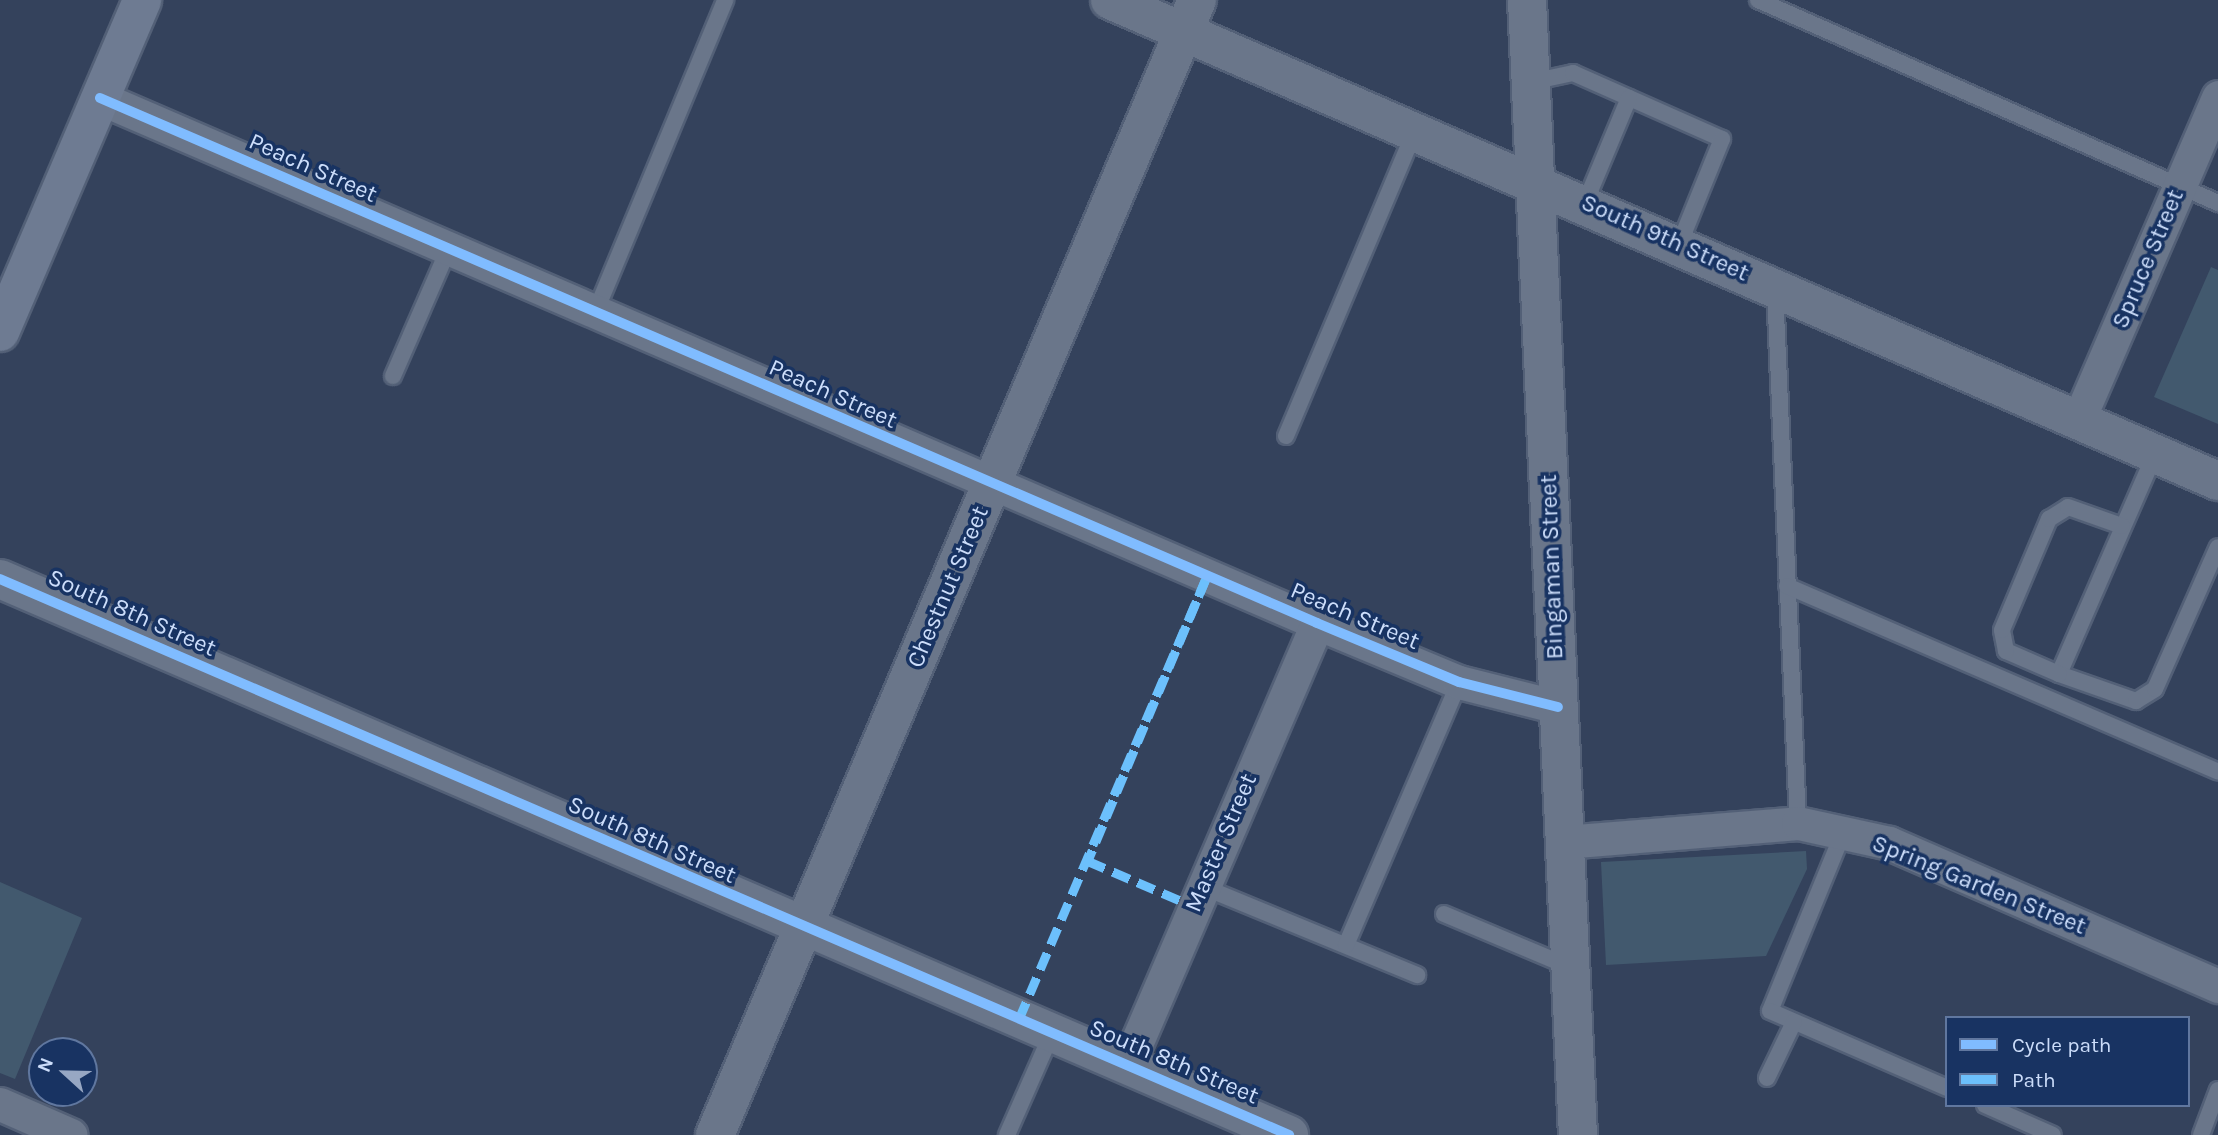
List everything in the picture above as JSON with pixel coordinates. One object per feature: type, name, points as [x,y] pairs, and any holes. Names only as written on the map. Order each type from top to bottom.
[{"type":"main road","points":[[0,332],[142,0]]},
{"type":"street","name":"South 9th Street","points":[[1110,0],[1191,16],[1416,129],[2218,481]]},
{"type":"street","name":"Bingaman Street","points":[[1527,0],[1578,1135]]},
{"type":"street","name":"Chestnut Street","points":[[715,1135],[1191,16]]},
{"type":"street","name":"Spruce Street","points":[[2078,421],[2218,97]]},
{"type":"street","name":"Peach Street","points":[[100,98],[991,486],[1317,623],[1460,682],[1559,707]]},
{"type":"street","name":"South 8th Street","points":[[0,579],[803,929],[1289,1135]]},
{"type":"street","name":"Master Street","points":[[1127,1065],[1201,886],[1317,623]]},
{"type":"street","name":"Spring Garden Street","points":[[1564,842],[1798,822],[1889,843],[2218,986]]},
{"type":"street","points":[[0,1104],[71,1135]]},
{"type":"lane","points":[[594,313],[725,0]]},
{"type":"lane","points":[[1758,0],[2218,204]]},
{"type":"lane","points":[[1531,82],[1573,73],[1722,139],[1679,245]]},
{"type":"lane","points":[[1586,203],[1629,98]]},
{"type":"lane","points":[[1286,436],[1416,129]]},
{"type":"lane","points":[[393,376],[448,250]]},
{"type":"lane","points":[[1774,287],[1798,822]]},
{"type":"lane","points":[[2059,674],[2155,454]]},
{"type":"lane","points":[[2122,526],[2068,507],[2049,519],[2002,630],[2006,651],[2059,674],[2136,701],[2155,689],[2218,547]]},
{"type":"lane","points":[[1787,586],[2218,772]]},
{"type":"lane","points":[[1346,945],[1460,682]]},
{"type":"lane","points":[[1843,833],[1770,1011],[1945,1087]]},
{"type":"lane","points":[[1201,886],[1417,975]]},
{"type":"lane","points":[[1444,914],[1570,967]]},
{"type":"lane","points":[[1767,1078],[1794,1022]]},
{"type":"lane","points":[[1007,1135],[1052,1033]]},
{"type":"lane","points":[[2201,1135],[2218,1090]]},
{"type":"lane","points":[[1990,1107],[2053,1135]]},
{"type":"building","points":[[2211,267],[2218,270],[2218,424],[2154,397]]},
{"type":"building","points":[[1806,851],[1807,869],[1766,956],[1606,965],[1601,862]]},
{"type":"building","points":[[0,882],[82,918],[32,1037],[28,1037],[28,1048],[15,1079],[0,1073]]},
{"type":"marked path","points":[[1019,1019],[1207,576],[1088,861],[1193,906]]},
{"type":"cycle path","points":[[100,98],[1317,623],[1459,682],[1558,707]]},
{"type":"cycle path","points":[[0,579],[1289,1135]]}]
